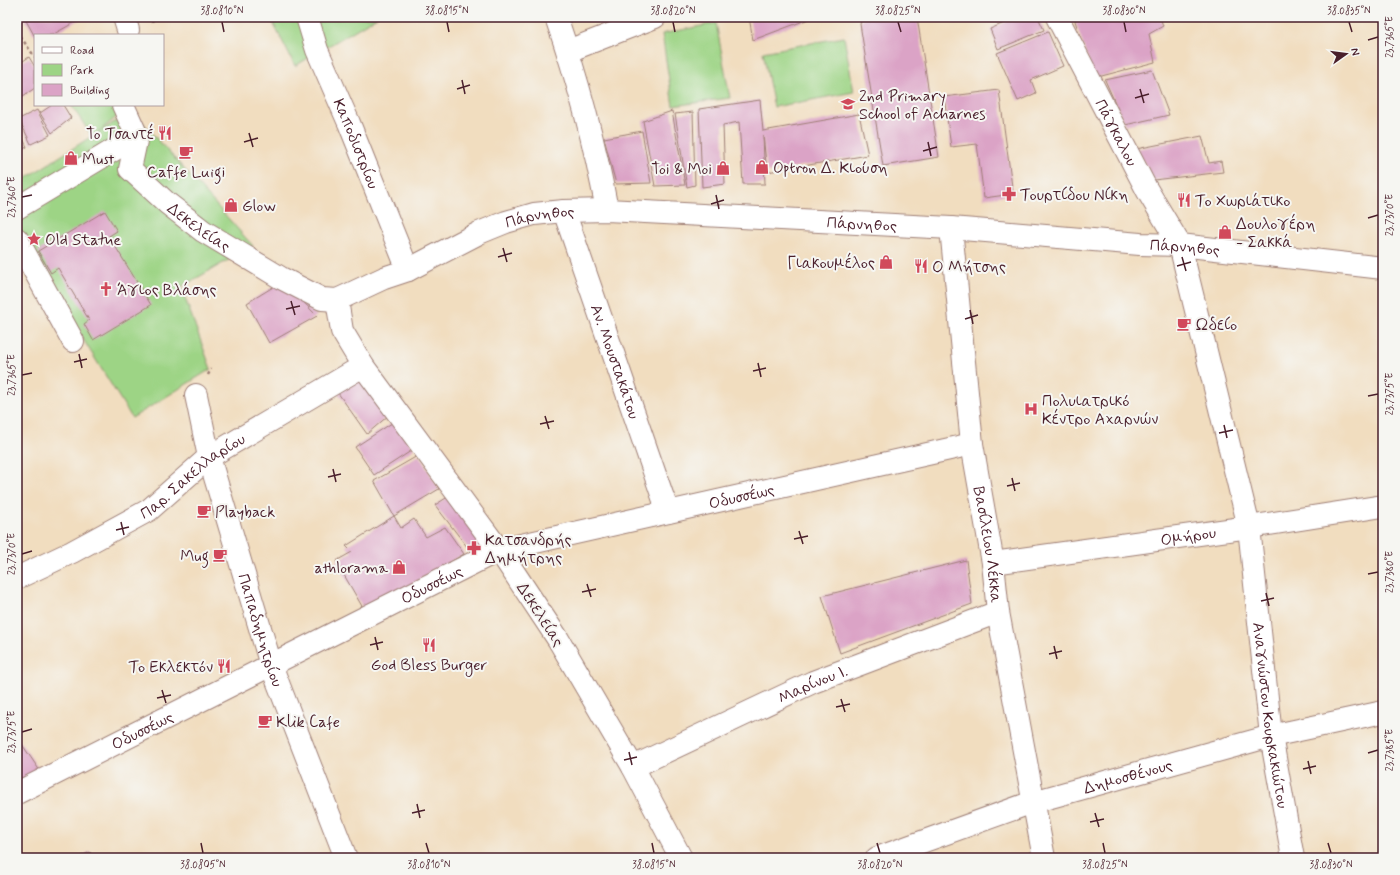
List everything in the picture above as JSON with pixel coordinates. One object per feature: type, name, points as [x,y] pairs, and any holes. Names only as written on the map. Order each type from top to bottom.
[{"type":"street","name":"Καποδιστρίου","points":[[307,17],[317,50],[349,123],[408,270]]},
{"type":"street","points":[[556,17],[568,51],[598,164],[607,210]]},
{"type":"street","points":[[568,51],[654,17]]},
{"type":"street","name":"Πάγκαλου","points":[[1058,17],[1147,190],[1180,245]]},
{"type":"street","points":[[17,208],[137,136],[123,106]]},
{"type":"street","name":"Δεκελείας","points":[[137,136],[130,169],[167,202],[203,231],[280,278],[322,299],[337,300],[342,331],[363,366],[499,550],[558,639],[633,767],[681,858]]},
{"type":"street","name":"Πάρνηθος","points":[[337,300],[356,290],[408,270],[479,233],[506,222],[534,214],[564,211],[607,210],[951,228],[1140,244],[1180,245],[1383,268]]},
{"type":"street","name":"Αν. Μουστακάτου","points":[[564,211],[668,512]]},
{"type":"street","name":"Βασίλειου Λέκκα","points":[[951,228],[972,444],[993,562],[998,612],[1044,858]]},
{"type":"street","points":[[17,239],[72,341]]},
{"type":"street","name":"Αναγνώστου Κουρκακιώτου","points":[[1180,245],[1249,527],[1271,736],[1293,858]]},
{"type":"street","name":"Παρ. Σακελλαρίου","points":[[17,578],[72,552],[149,510],[210,457],[363,366]]},
{"type":"street","name":"Παπαδημητρίου","points":[[196,395],[210,457],[271,665],[346,858]]},
{"type":"street","name":"Οδυσσέως","points":[[17,793],[499,550],[972,444]]},
{"type":"street","name":"Ομήρου","points":[[993,562],[1249,527],[1383,506]]},
{"type":"street","name":"Μαρίνου Ι.","points":[[633,767],[813,682],[998,612]]},
{"type":"street","name":"Δημοσθένους","points":[[877,858],[1033,802],[1271,736],[1383,712]]},
{"type":"path","points":[[17,32],[34,56]]},
{"type":"green space","points":[[270,17],[377,17],[295,66]]},
{"type":"green space","points":[[716,23],[730,98],[673,106],[662,34]]},
{"type":"green space","points":[[844,37],[854,92],[774,107],[763,52]]},
{"type":"green space","points":[[72,106],[123,106],[125,110],[97,133],[132,111],[253,246],[181,287],[211,369],[132,418],[17,233],[17,184],[92,136]]},
{"type":"building","points":[[24,17],[84,17],[54,34],[34,35]]},
{"type":"building","points":[[749,17],[814,17],[753,40]]},
{"type":"building","points":[[874,17],[917,17],[939,157],[883,166],[860,24],[862,19]]},
{"type":"building","points":[[1018,17],[1038,17],[1044,30],[998,49],[990,29]]},
{"type":"building","points":[[1077,17],[1160,17],[1163,26],[1149,34],[1155,62],[1094,78],[1075,21]]},
{"type":"building","points":[[1048,32],[1063,66],[1031,80],[1036,93],[1018,101],[997,53]]},
{"type":"building","points":[[29,57],[34,65],[34,89],[17,100],[17,65]]},
{"type":"building","points":[[1152,70],[1169,115],[1125,125],[1105,80]]},
{"type":"building","points":[[999,90],[1013,194],[984,198],[977,144],[951,147],[944,97]]},
{"type":"building","points":[[760,100],[763,131],[859,114],[868,155],[767,172],[763,135],[765,184],[743,184],[739,122],[723,125],[725,184],[702,187],[699,109]]},
{"type":"building","points":[[50,106],[64,106],[71,118],[52,133],[40,113]]},
{"type":"building","points":[[37,110],[50,135],[31,144],[19,119]]},
{"type":"building","points":[[672,111],[685,185],[655,186],[643,121]]},
{"type":"building","points":[[693,112],[695,185],[687,187],[675,114]]},
{"type":"building","points":[[17,126],[27,147],[17,152]]},
{"type":"building","points":[[642,131],[651,183],[616,184],[604,138]]},
{"type":"building","points":[[1202,136],[1209,163],[1221,161],[1223,172],[1154,180],[1136,149]]},
{"type":"building","name":"Άγιος Βλάσης","points":[[105,211],[117,231],[109,236],[151,305],[93,340],[84,324],[89,320],[58,268],[51,273],[38,251]]},
{"type":"building","points":[[283,281],[317,316],[269,343],[247,303]]},
{"type":"building","points":[[359,377],[389,415],[367,434],[338,393]]},
{"type":"building","points":[[395,421],[414,449],[374,475],[355,447]]},
{"type":"building","points":[[419,455],[439,489],[394,516],[374,481]]},
{"type":"building","points":[[454,493],[490,542],[471,552],[435,505]]},
{"type":"building","points":[[394,516],[401,528],[414,519],[426,537],[445,527],[464,554],[383,601],[363,608],[336,561],[352,552],[346,546]]},
{"type":"building","points":[[966,560],[972,604],[840,653],[822,596]]},
{"type":"building","points":[[17,737],[40,771],[17,783]]},
{"type":"building","points":[[90,852],[93,858],[77,858]]},
{"type":"place","name":"2nd Primary School of Acharnes","points":[[848,104]]},
{"type":"place","name":"To Τσαντέ","points":[[165,133]]},
{"type":"place","name":"Caffe Luigi","points":[[186,152]]},
{"type":"place","name":"Must","points":[[71,158]]},
{"type":"place","name":"Optron Δ. Κιούση","points":[[762,167]]},
{"type":"place","name":"Toi & Moi","points":[[723,168]]},
{"type":"place","name":"Τουρτίδου Νίκη","points":[[1009,194]]},
{"type":"place","name":"Το Χωριάτικο","points":[[1184,200]]},
{"type":"place","name":"Glow","points":[[231,205]]},
{"type":"place","name":"Δουλογέρη - Σακκά","points":[[1225,232]]},
{"type":"place","name":"Old Statue","points":[[34,239]]},
{"type":"place","name":"Γιακουμέλος","points":[[886,262]]},
{"type":"place","name":"Ο Μήτσης","points":[[921,266]]},
{"type":"place","name":"Άγιος Βλάσης","points":[[106,289]]},
{"type":"place","name":"Ωδείο","points":[[1184,324]]},
{"type":"place","name":"Πολυιατρικό Κέντρο Αχαρνών","points":[[1031,409]]},
{"type":"place","name":"Playback","points":[[204,511]]},
{"type":"place","name":"Κατσανδρής Δημήτρης","points":[[474,548]]},
{"type":"place","name":"Mug","points":[[220,555]]},
{"type":"place","name":"athlorama","points":[[399,567]]},
{"type":"place","name":"God Bless Burger","points":[[429,645]]},
{"type":"place","name":"Το Εκλεκτόν","points":[[224,666]]},
{"type":"place","name":"Klik Cafe","points":[[265,721]]}]
